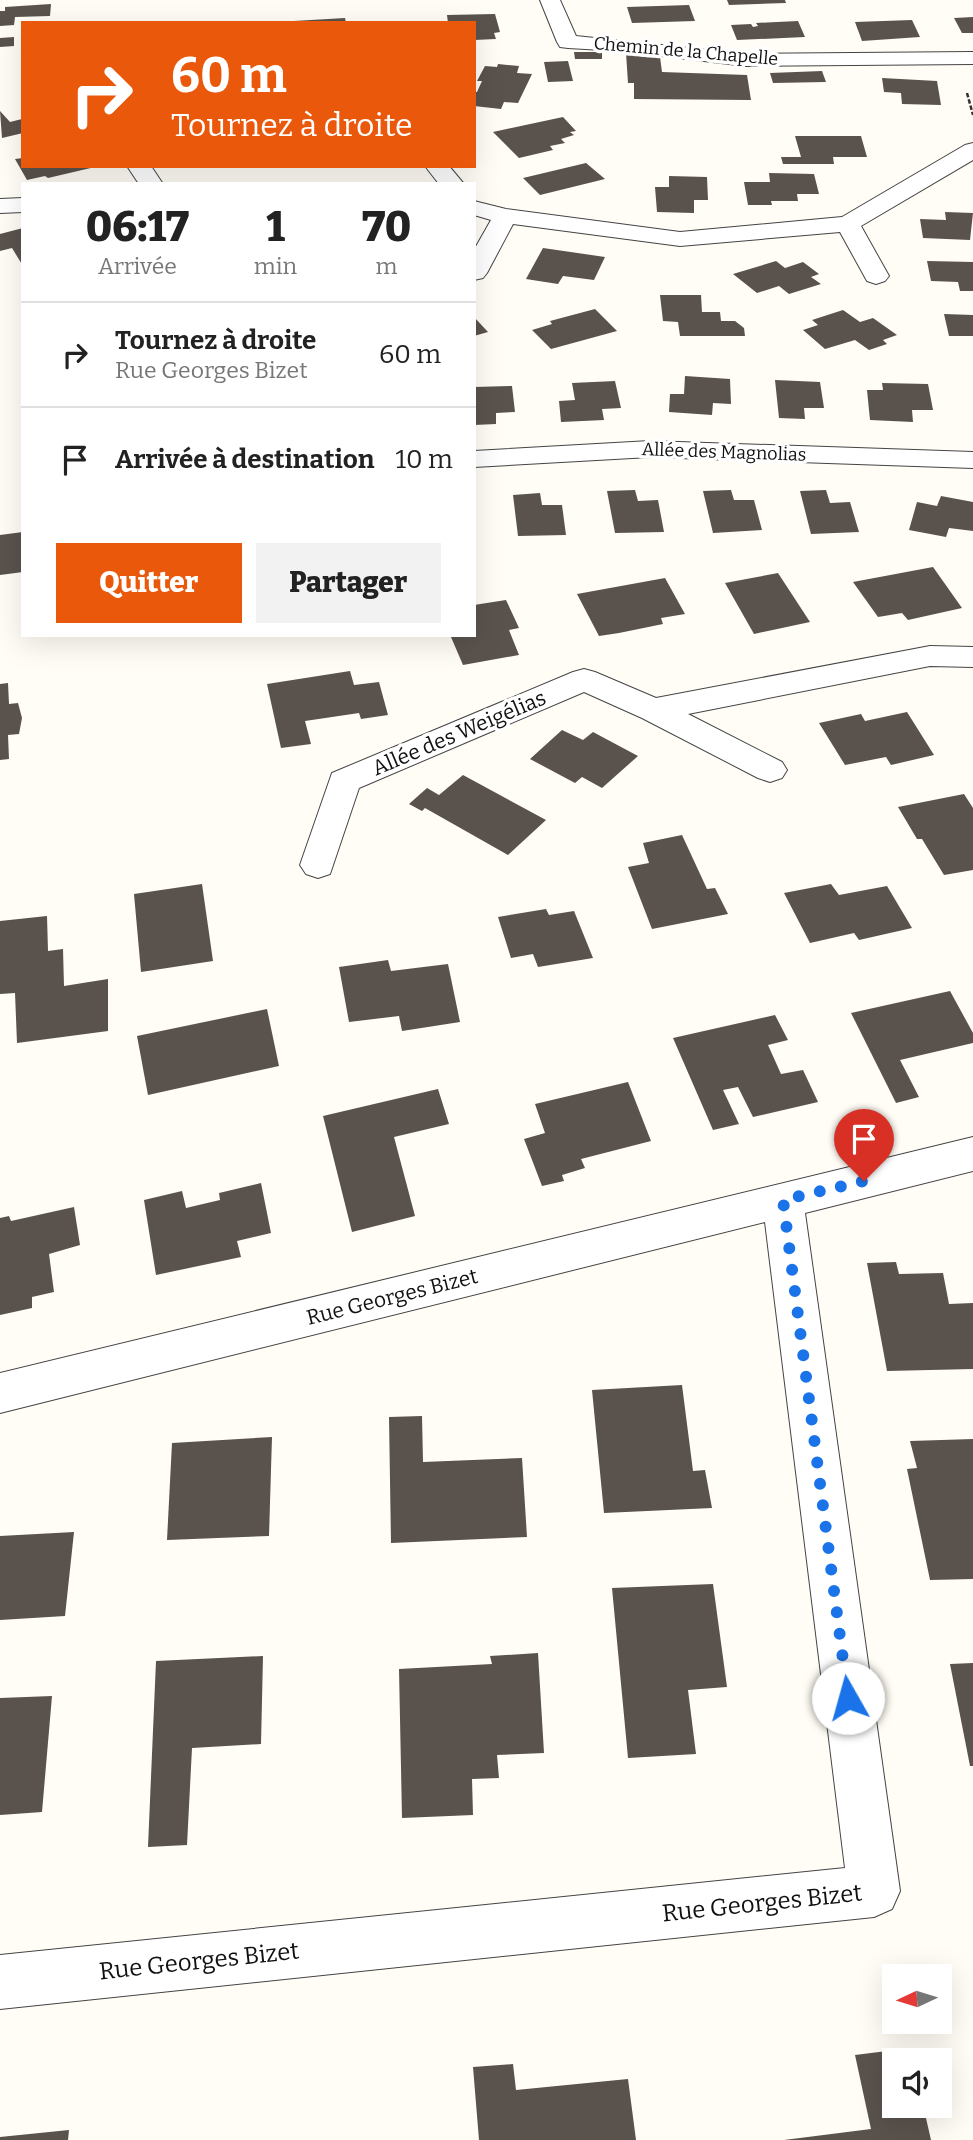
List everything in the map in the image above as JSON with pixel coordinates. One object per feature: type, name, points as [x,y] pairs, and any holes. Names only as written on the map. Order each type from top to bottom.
[{"type":"street","name":"Chemin de la Chapelle","points":[[552,1],[568,42],[620,45],[746,60],[973,58]]},
{"type":"street","points":[[476,208],[505,216],[680,239],[848,225],[973,150]]},
{"type":"street","points":[[438,168],[450,182]]},
{"type":"street","points":[[0,206],[21,205]]},
{"type":"street","points":[[476,269],[505,216]]},
{"type":"street","points":[[848,225],[876,276]]},
{"type":"street","name":"Allée des Magnolias","points":[[476,459],[650,449],[973,460]]},
{"type":"street","points":[[653,710],[930,656],[973,657]]},
{"type":"street","name":"Allée des Weigélias","points":[[318,865],[344,781],[584,680],[653,710],[770,770]]},
{"type":"street","name":"Rue Georges Bizet","points":[[0,1392],[973,1154]]},
{"type":"street","name":"Rue Georges Bizet","points":[[0,1982],[874,1891],[783,1200]]},
{"type":"building","points":[[727,0],[785,0],[786,3],[729,5]]},
{"type":"building","points":[[51,4],[50,16],[15,17],[14,25],[0,26],[0,11],[5,11],[5,7]]},
{"type":"building","points":[[689,5],[695,21],[632,23],[627,7]]},
{"type":"building","points":[[495,14],[500,32],[494,33],[496,39],[476,40],[476,21],[448,21],[447,15]]},
{"type":"building","points":[[973,17],[973,33],[962,33],[954,18]]},
{"type":"building","points":[[345,18],[346,21],[294,21]]},
{"type":"building","points":[[912,20],[920,37],[862,41],[855,22]]},
{"type":"building","points":[[798,21],[805,37],[737,40],[731,25],[751,24],[753,27],[758,26],[756,23]]},
{"type":"building","points":[[14,37],[14,46],[0,47],[0,38]]},
{"type":"building","points":[[574,52],[602,52],[602,59],[575,59]]},
{"type":"building","points":[[626,53],[649,53],[650,57],[660,57],[662,72],[747,75],[751,100],[634,99],[634,83],[628,83]]},
{"type":"building","points":[[568,61],[573,81],[548,82],[544,62]]},
{"type":"building","points":[[498,64],[519,66],[517,73],[532,74],[518,103],[504,102],[501,109],[476,106],[476,92],[482,81],[477,81],[485,66],[497,67]]},
{"type":"building","points":[[822,71],[826,82],[773,83],[770,73]]},
{"type":"building","points":[[882,78],[937,81],[941,105],[902,104],[901,93],[884,92]]},
{"type":"building","points":[[0,111],[10,122],[21,119],[21,133],[2,138]]},
{"type":"building","points":[[563,117],[576,131],[570,132],[574,135],[561,139],[565,143],[550,146],[553,150],[519,158],[493,132]]},
{"type":"building","points":[[795,136],[861,136],[867,157],[833,157],[834,164],[783,164],[781,157],[801,157]]},
{"type":"building","points":[[21,158],[21,168],[91,168],[27,180],[15,159]]},
{"type":"building","points":[[586,163],[605,179],[540,195],[523,178]]},
{"type":"building","points":[[769,173],[814,174],[819,194],[797,194],[798,201],[771,201],[772,205],[748,205],[744,182],[770,182]]},
{"type":"building","points":[[669,176],[707,177],[708,200],[694,200],[694,213],[657,212],[655,187],[669,187]]},
{"type":"building","points":[[945,212],[973,213],[970,240],[923,238],[920,219],[946,220]]},
{"type":"building","points":[[21,229],[21,263],[12,248],[0,251],[0,234]]},
{"type":"building","points":[[543,248],[605,257],[594,280],[563,276],[558,284],[526,279]]},
{"type":"building","points":[[776,261],[785,268],[803,262],[819,274],[811,277],[821,284],[789,294],[779,286],[757,293],[733,274]]},
{"type":"building","points":[[927,261],[973,262],[973,291],[960,291],[958,282],[931,281]]},
{"type":"building","points":[[660,295],[701,295],[702,312],[720,312],[721,321],[735,321],[744,328],[745,336],[680,336],[678,322],[663,321]]},
{"type":"building","points":[[595,309],[617,331],[551,349],[532,330],[552,324],[550,321]]},
{"type":"building","points":[[843,310],[860,322],[873,318],[897,335],[883,340],[887,344],[869,350],[855,340],[825,349],[803,330],[818,325],[812,320]]},
{"type":"building","points":[[944,314],[973,315],[973,336],[949,336]]},
{"type":"building","points":[[476,319],[488,332],[476,335]]},
{"type":"building","points":[[685,376],[730,379],[731,404],[713,403],[712,415],[669,412],[670,394],[684,394]]},
{"type":"building","points":[[775,380],[820,382],[824,408],[804,408],[805,419],[779,418]]},
{"type":"building","points":[[615,381],[621,408],[602,409],[604,420],[561,422],[559,401],[575,400],[572,383]]},
{"type":"building","points":[[882,383],[928,384],[933,410],[912,410],[913,422],[870,420],[867,390],[883,390]]},
{"type":"building","points":[[512,386],[515,412],[496,413],[496,424],[476,425],[476,387]]},
{"type":"building","points":[[635,490],[638,501],[658,500],[664,532],[615,533],[607,491]]},
{"type":"building","points":[[731,490],[734,500],[754,500],[762,530],[713,533],[703,491]]},
{"type":"building","points":[[826,490],[830,503],[850,502],[859,532],[811,534],[800,491]]},
{"type":"building","points":[[540,493],[542,505],[562,505],[566,535],[518,536],[513,495]]},
{"type":"building","points":[[941,496],[973,502],[973,531],[949,528],[946,537],[909,530],[917,502],[937,506]]},
{"type":"building","points":[[21,532],[21,572],[0,575],[0,535]]},
{"type":"building","points":[[933,567],[962,608],[908,620],[902,613],[878,617],[853,582]]},
{"type":"building","points":[[778,573],[810,622],[754,634],[725,583]]},
{"type":"building","points":[[665,578],[685,614],[661,618],[663,624],[619,633],[599,636],[577,594]]},
{"type":"building","points":[[506,600],[519,628],[509,630],[519,655],[463,665],[451,637],[476,637],[476,605]]},
{"type":"building","points":[[350,671],[354,685],[379,682],[388,715],[361,719],[359,713],[305,721],[311,744],[281,748],[267,684]]},
{"type":"building","points":[[8,683],[9,704],[18,703],[22,718],[19,734],[8,735],[9,759],[0,760],[0,684]]},
{"type":"building","points":[[907,712],[934,755],[891,765],[886,757],[845,765],[819,723],[861,714],[865,721]]},
{"type":"building","points":[[562,730],[583,740],[593,732],[638,756],[602,788],[582,777],[575,783],[530,759]]},
{"type":"building","points":[[463,775],[546,820],[508,855],[425,808],[422,811],[409,804],[427,788],[439,795]]},
{"type":"building","points":[[964,794],[973,808],[973,870],[944,875],[922,839],[917,839],[898,807]]},
{"type":"building","points":[[682,835],[707,889],[715,888],[728,914],[652,929],[628,867],[649,863],[643,843]]},
{"type":"building","points":[[202,884],[213,961],[141,972],[134,894]]},
{"type":"building","points":[[831,884],[839,895],[887,886],[912,928],[859,940],[854,933],[810,943],[784,893]]},
{"type":"building","points":[[546,909],[549,915],[574,911],[593,958],[538,967],[533,954],[511,958],[498,917]]},
{"type":"building","points":[[47,916],[48,951],[63,949],[64,986],[108,979],[108,1031],[17,1043],[15,993],[0,994],[0,921]]},
{"type":"building","points":[[388,960],[391,971],[448,964],[460,1022],[402,1031],[399,1016],[349,1022],[339,967]]},
{"type":"building","points":[[950,991],[973,1033],[973,1043],[900,1060],[919,1097],[896,1103],[851,1013]]},
{"type":"building","points":[[267,1009],[279,1066],[148,1095],[137,1036]]},
{"type":"building","points":[[775,1015],[788,1040],[768,1045],[781,1074],[803,1070],[818,1102],[753,1117],[738,1087],[723,1090],[739,1124],[713,1130],[673,1038]]},
{"type":"building","points":[[628,1082],[651,1141],[581,1159],[585,1168],[562,1175],[564,1181],[542,1186],[524,1139],[545,1133],[535,1104]]},
{"type":"building","points":[[438,1089],[449,1124],[394,1137],[415,1216],[352,1232],[323,1116]]},
{"type":"building","points":[[261,1183],[271,1233],[237,1241],[241,1257],[156,1275],[144,1200],[182,1191],[186,1208],[220,1200],[219,1193]]},
{"type":"building","points":[[74,1207],[80,1245],[49,1254],[54,1292],[32,1297],[32,1308],[0,1315],[0,1218],[9,1216],[11,1221]]},
{"type":"building","points":[[896,1262],[899,1274],[943,1273],[949,1304],[973,1303],[973,1369],[887,1371],[867,1263]]},
{"type":"building","points":[[682,1385],[693,1471],[705,1470],[712,1508],[604,1513],[592,1390]]},
{"type":"building","points":[[422,1416],[423,1462],[522,1458],[527,1537],[391,1543],[389,1417]]},
{"type":"building","points":[[272,1437],[269,1536],[167,1540],[172,1443]]},
{"type":"building","points":[[973,1439],[973,1579],[930,1580],[907,1469],[917,1468],[910,1441]]},
{"type":"building","points":[[74,1532],[65,1616],[0,1620],[0,1536]]},
{"type":"building","points":[[713,1584],[727,1687],[688,1690],[696,1754],[628,1758],[612,1588]]},
{"type":"building","points":[[538,1653],[544,1753],[497,1755],[499,1778],[472,1779],[473,1815],[402,1818],[399,1669],[492,1664],[490,1656]]},
{"type":"building","points":[[263,1656],[261,1744],[192,1748],[187,1845],[148,1847],[156,1661]]},
{"type":"building","points":[[973,1663],[973,1766],[970,1766],[950,1664]]},
{"type":"building","points":[[52,1696],[42,1812],[0,1815],[0,1698]]},
{"type":"building","points":[[882,2052],[882,2118],[926,2118],[931,2140],[784,2140],[871,2129],[855,2055]]},
{"type":"building","points":[[513,2064],[516,2090],[628,2079],[636,2140],[479,2140],[473,2067]]},
{"type":"building","points":[[69,2130],[68,2140],[0,2140],[0,2137]]},
{"type":"route","points":[[848,1698],[783,1200],[864,1181]]}]
